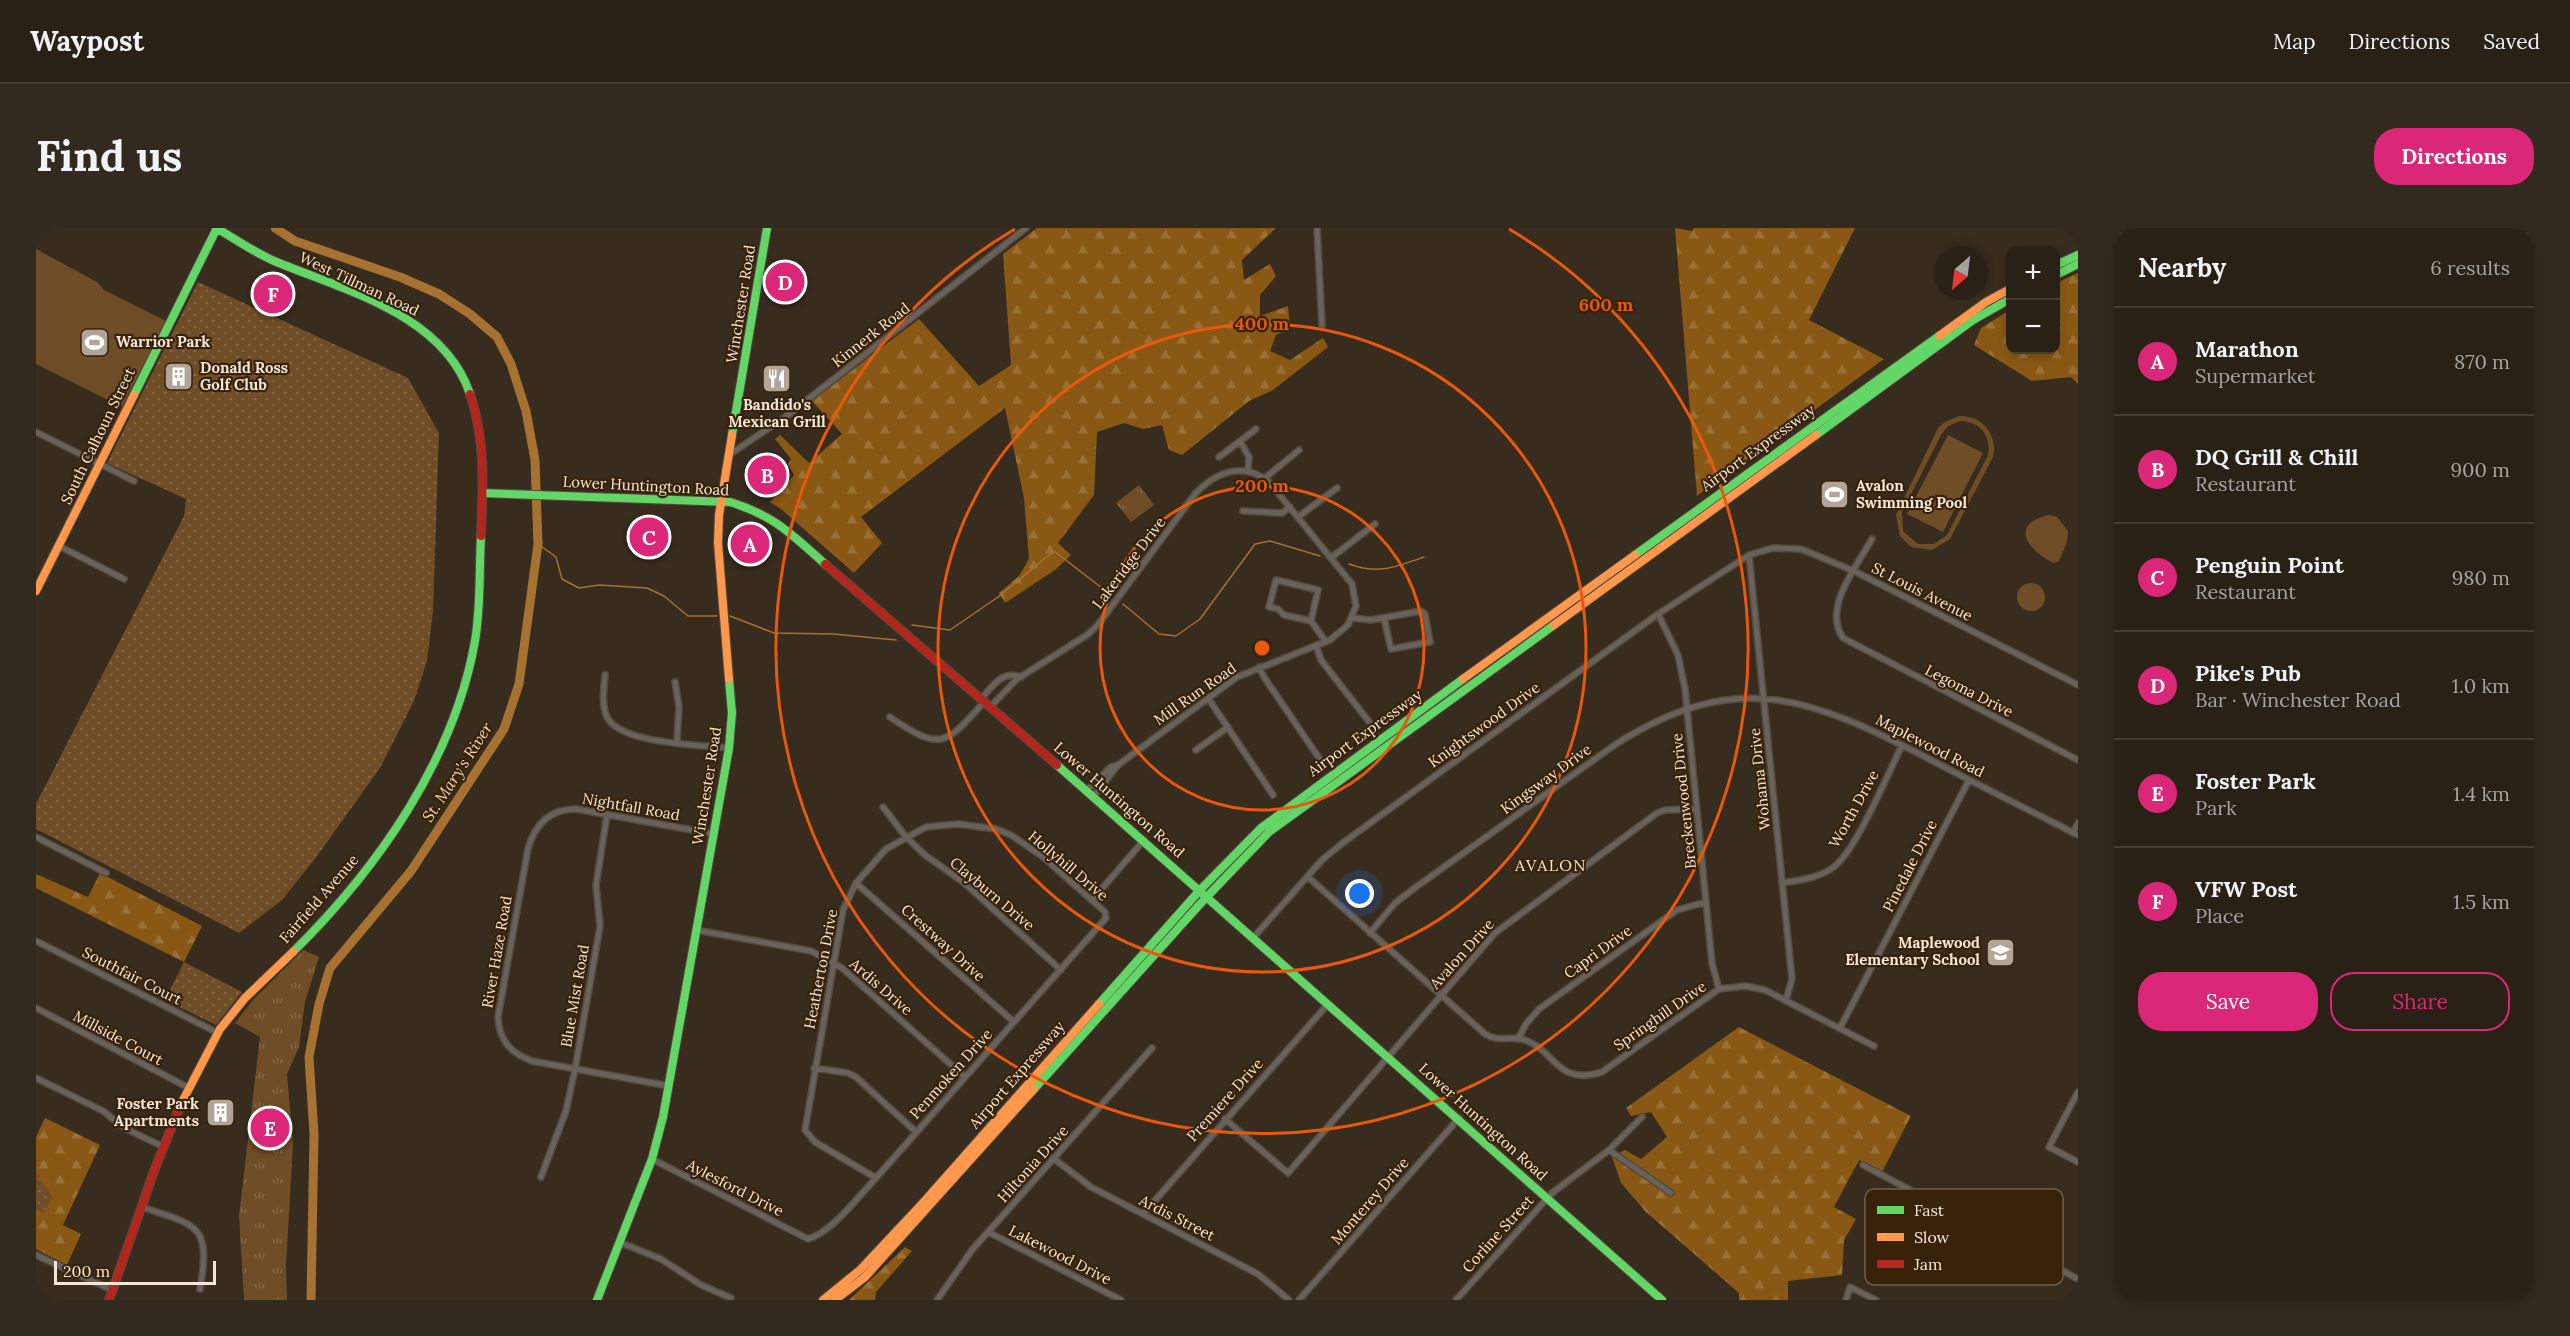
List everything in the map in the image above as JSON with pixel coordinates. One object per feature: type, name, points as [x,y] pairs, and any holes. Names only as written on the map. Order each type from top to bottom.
[{"type":"main road","name":"South Calhoun Street","points":[[36,591],[217,228]]},
{"type":"main road","name":"West Tillman Road","points":[[217,228],[266,257],[415,324],[436,341],[457,366],[476,404],[482,431],[483,494]]},
{"type":"main road","name":"Winchester Road","points":[[597,1300],[652,1159],[669,1086],[729,748],[732,713],[718,543],[720,502],[747,355],[766,228]]},
{"type":"main road","points":[[2060,263],[2078,255]]},
{"type":"main road","points":[[2060,273],[2078,264]]},
{"type":"main road","name":"Airport Expressway","points":[[823,1300],[860,1270],[922,1204],[1200,890],[1261,828],[1332,773],[1846,401],[1986,302],[2006,291]]},
{"type":"main road","name":"Airport Expressway","points":[[835,1300],[865,1277],[953,1182],[1207,897],[1269,832],[1973,320],[2006,302]]},
{"type":"main road","name":"Lower Huntington Road","points":[[483,494],[720,502],[759,511],[786,529],[1144,840],[1662,1300]]},
{"type":"main road","name":"Fairfield Avenue","points":[[109,1300],[164,1147],[189,1088],[218,1033],[246,996],[312,933],[361,874],[406,810],[446,739],[468,676],[476,638],[483,494]]},
{"type":"street","name":"Kinnerk Road","points":[[727,456],[734,454],[788,415],[1026,228]]},
{"type":"street","points":[[1317,228],[1323,325]]},
{"type":"street","points":[[1219,456],[1256,429]]},
{"type":"street","points":[[36,432],[134,481]]},
{"type":"street","points":[[1240,441],[1249,457],[1251,472],[1265,478],[1352,584],[1356,606],[1352,618],[1364,621],[1421,611],[1425,614],[1430,642],[1390,649],[1384,618]]},
{"type":"street","points":[[1265,478],[1299,450]]},
{"type":"street","name":"Lakeridge Drive","points":[[986,702],[1087,635],[1201,488],[1228,471],[1251,472]]},
{"type":"street","points":[[1298,517],[1337,488]]},
{"type":"street","points":[[1243,511],[1282,513],[1290,507]]},
{"type":"street","points":[[1332,557],[1375,524]]},
{"type":"street","points":[[1854,571],[1872,539]]},
{"type":"street","points":[[59,546],[124,579]]},
{"type":"street","name":"St Louis Avenue","points":[[1749,555],[1773,548],[1801,549],[1854,571],[2078,685]]},
{"type":"street","name":"Knightswood Drive","points":[[1253,938],[1322,860],[1344,842],[1658,614],[1749,555]]},
{"type":"street","name":"Wohama Drive","points":[[1749,555],[1792,979],[1786,1000]]},
{"type":"street","name":"Legoma Drive","points":[[1854,571],[1837,605],[1834,620],[1839,632],[1850,644],[2078,760]]},
{"type":"street","points":[[1311,621],[1318,590],[1276,580],[1269,607],[1278,609],[1284,615],[1311,621],[1326,642]]},
{"type":"street","name":"Breckenwood Drive","points":[[1658,614],[1678,655],[1686,708],[1712,963],[1719,989]]},
{"type":"street","name":"Mill Run Road","points":[[1094,796],[1118,765],[1237,677],[1326,642],[1343,631],[1352,618]]},
{"type":"street","points":[[1316,645],[1321,660],[1370,723]]},
{"type":"street","points":[[1259,667],[1319,758]]},
{"type":"street","name":"Lakeridge Drive","points":[[986,702],[1003,676],[1011,674],[1021,677]]},
{"type":"street","points":[[605,675],[604,707],[612,724],[625,734],[729,748]]},
{"type":"street","points":[[675,681],[679,707],[677,741]]},
{"type":"street","points":[[1208,698],[1273,795]]},
{"type":"street","name":"Kingsway Drive","points":[[1370,933],[1395,903],[1416,887],[1645,725],[1686,708],[1719,701],[1763,698]]},
{"type":"street","name":"Maplewood Road","points":[[1763,698],[1832,712],[1902,745],[2075,834]]},
{"type":"street","points":[[890,717],[919,736],[938,740],[959,730],[986,702]]},
{"type":"street","points":[[1196,750],[1228,727]]},
{"type":"street","name":"Worth Drive","points":[[1782,883],[1812,878],[1834,866],[1841,859],[1902,745]]},
{"type":"street","name":"Mill Run Road","points":[[1087,790],[1111,767],[1118,765]]},
{"type":"street","name":"Pinedale Drive","points":[[1840,1028],[1969,780]]},
{"type":"street","name":"Clayburn Drive","points":[[883,807],[906,837],[963,882],[1061,970]]},
{"type":"street","name":"Nightfall Road","points":[[528,849],[534,831],[553,812],[576,809],[714,834]]},
{"type":"street","name":"Avalon Drive","points":[[1225,1119],[1288,1173],[1506,923],[1665,810],[1696,809]]},
{"type":"street","name":"Blue Mist Road","points":[[541,1177],[566,1111],[575,1069],[600,926],[596,885],[607,815]]},
{"type":"street","points":[[2075,834],[2078,823]]},
{"type":"street","name":"Hollyhill Drive","points":[[906,837],[926,827],[938,825],[979,825],[1011,835],[1033,850],[1092,900],[1105,912],[1106,918]]},
{"type":"street","points":[[36,837],[106,873]]},
{"type":"street","name":"Heatherton Drive","points":[[876,1178],[815,1142],[805,1130],[843,910],[856,883],[886,849],[906,837]]},
{"type":"street","points":[[1092,900],[1144,840]]},
{"type":"street","name":"River Haze Road","points":[[528,849],[498,1017],[504,1043],[514,1054],[532,1061],[575,1069]]},
{"type":"street","points":[[1308,877],[1489,1037],[1518,1039]]},
{"type":"street","name":"Crestway Drive","points":[[856,883],[1014,1022]]},
{"type":"street","name":"Capri Drive","points":[[1518,1039],[1530,1018],[1548,1002],[1677,910],[1706,902]]},
{"type":"street","name":"Penmoken Drive","points":[[808,1239],[816,1237],[841,1215],[876,1178],[1106,918]]},
{"type":"street","name":"Ardis Drive","points":[[696,930],[811,951],[834,963],[965,1077]]},
{"type":"street","name":"Southfair Court","points":[[36,941],[218,1033]]},
{"type":"street","name":"Springhill Drive","points":[[1518,1039],[1532,1044],[1565,1071],[1582,1075],[1602,1072],[1719,989],[1735,987],[1765,990],[1874,1046]]},
{"type":"street","name":"Premiere Drive","points":[[1143,1214],[1328,1004]]},
{"type":"street","name":"Millside Court","points":[[36,1008],[189,1088]]},
{"type":"street","name":"Hiltonia Drive","points":[[937,1300],[958,1267],[1152,1048]]},
{"type":"street","points":[[814,1068],[848,1073],[856,1077],[916,1132]]},
{"type":"street","points":[[575,1069],[669,1086]]},
{"type":"street","points":[[36,1078],[103,1112],[126,1129],[164,1147]]},
{"type":"street","points":[[2078,1092],[2049,1147],[2078,1162]]},
{"type":"street","name":"Corline Street","points":[[1456,1300],[1547,1198],[1609,1150],[1642,1117]]},
{"type":"street","name":"Monterey Drive","points":[[1299,1300],[1459,1118]]},
{"type":"street","points":[[1609,1150],[1671,1193]]},
{"type":"street","name":"Ardis Street","points":[[1053,1158],[1080,1181],[1258,1274],[1289,1300]]},
{"type":"street","name":"Aylesford Drive","points":[[652,1159],[808,1239]]},
{"type":"street","points":[[1863,1165],[1908,1189]]},
{"type":"street","points":[[142,1207],[185,1221],[199,1233],[205,1256],[200,1289]]},
{"type":"street","name":"Lakewood Drive","points":[[988,1232],[1122,1300]]},
{"type":"street","points":[[619,1242],[661,1259],[701,1285],[731,1299]]},
{"type":"street","points":[[36,1255],[112,1290]]},
{"type":"street","points":[[2063,1271],[2078,1279]]},
{"type":"street","points":[[1846,1300],[1848,1290],[1854,1288],[1876,1300]]},
{"type":"green space","points":[[1037,228],[1276,228],[1242,260],[1244,280],[1270,264],[1276,276],[1260,295],[1260,316],[1288,306],[1290,328],[1276,335],[1270,351],[1290,360],[1323,338],[1328,347],[1273,390],[1249,401],[1182,455],[1169,450],[1162,425],[1143,429],[1124,423],[1097,432],[1094,495],[1058,543],[1071,555],[1055,570],[1005,603],[999,593],[1019,576],[1029,559],[1024,498],[1005,408],[861,517],[882,543],[854,573],[770,502],[794,475],[788,464],[791,459],[775,439],[780,435],[809,463],[842,434],[812,401],[919,319],[979,386],[1011,365],[1003,254]]},
{"type":"green space","points":[[1675,228],[1692,231],[1694,228],[1855,228],[1809,320],[1884,359],[1697,496]]},
{"type":"green space","name":"Warrior Park","points":[[36,249],[97,282],[104,290],[166,321],[122,407],[36,364]]},
{"type":"green space","points":[[2078,273],[2078,384],[2071,377],[2032,381],[1974,345],[1981,328],[2006,312],[2006,354],[2060,354],[2060,281]]},
{"type":"green space","name":"Donald Ross Golf Club","points":[[198,282],[408,378],[439,433],[433,611],[427,661],[414,701],[380,768],[317,856],[282,900],[239,933],[36,829],[36,804],[184,516],[186,499],[107,463]]},
{"type":"green space","points":[[1959,416],[1981,422],[1991,434],[1993,457],[1950,539],[1932,550],[1911,547],[1900,536],[1896,515],[1938,428]],"holes":[[[1960,421],[1983,430],[1988,441],[1988,455],[1947,535],[1934,544],[1918,544],[1903,531],[1902,512],[1941,435],[1948,426]]]},
{"type":"green space","points":[[1948,435],[1983,453],[1943,532],[1907,514]]},
{"type":"green space","points":[[1139,485],[1154,505],[1131,522],[1116,503]]},
{"type":"green space","points":[[1137,490],[1142,497],[1127,509],[1121,502]]},
{"type":"green space","points":[[1144,499],[1149,506],[1134,518],[1128,511]]},
{"type":"green space","points":[[2049,515],[2057,517],[2068,531],[2067,542],[2059,561],[2054,563],[2036,552],[2026,538],[2029,525],[2036,519]]},
{"type":"green space","points":[[2031,583],[2041,587],[2045,597],[2041,607],[2031,611],[2021,607],[2017,597],[2021,587]]},
{"type":"green space","points":[[100,873],[202,926],[184,962],[36,888],[36,874],[88,897]]},
{"type":"green space","points":[[303,950],[319,957],[305,1002],[299,1047],[287,1074],[293,1143],[286,1265],[287,1300],[244,1300],[239,1216],[260,1037],[235,1023],[252,1001]]},
{"type":"green space","points":[[184,962],[242,992],[216,1025],[165,1000]]},
{"type":"green space","points":[[1739,1027],[1911,1116],[1882,1172],[1859,1160],[1834,1207],[1856,1219],[1844,1240],[1842,1275],[1788,1281],[1788,1300],[1739,1300],[1739,1293],[1646,1212],[1621,1183],[1612,1157],[1625,1150],[1641,1159],[1667,1137],[1651,1112],[1631,1116],[1626,1108]]},
{"type":"green space","points":[[45,1118],[100,1145],[63,1225],[81,1234],[67,1265],[36,1249],[36,1209],[44,1213],[52,1196],[36,1174],[36,1137]]},
{"type":"green space","points":[[36,1174],[52,1196],[44,1213],[36,1209]]},
{"type":"green space","points":[[905,1247],[912,1251],[876,1292],[875,1300],[849,1300]]},
{"type":"water","name":"Avalon Swimming Pool","points":[[1840,482],[1847,486],[1835,509],[1828,505],[1832,498],[1821,492],[1825,483],[1836,489]]},
{"type":"waterway","name":"St. Mary's River","points":[[275,228],[295,241],[400,277],[439,294],[470,314],[497,337],[511,364],[526,411],[535,460],[538,544],[519,684],[504,729],[411,871],[330,968],[319,1004],[309,1057],[314,1134],[311,1300]]},
{"type":"waterway","points":[[1123,604],[1159,634],[1176,636],[1200,619],[1255,544],[1270,541],[1320,556]]},
{"type":"waterway","points":[[538,544],[556,557],[562,579],[579,588],[599,585],[647,588],[664,596],[688,616],[717,616]]},
{"type":"waterway","points":[[912,625],[950,630],[998,597],[1054,551],[1111,595]]},
{"type":"waterway","points":[[1349,564],[1378,569],[1395,567],[1424,557]]},
{"type":"waterway","points":[[730,616],[774,633],[834,634],[896,640]]},
{"type":"traffic: fast","points":[[216,228],[272,260],[358,294],[414,324],[438,343],[457,366],[470,394]]},
{"type":"traffic: fast","points":[[134,395],[217,228]]},
{"type":"traffic: fast","points":[[732,435],[767,228]]},
{"type":"traffic: fast","points":[[2060,263],[2078,255]]},
{"type":"traffic: fast","points":[[2060,273],[2078,264]]},
{"type":"traffic: fast","points":[[1816,435],[1973,320],[2008,300]]},
{"type":"traffic: fast","points":[[1635,555],[1939,336]]},
{"type":"traffic: fast","points":[[483,493],[730,502],[759,513],[782,527],[825,564]]},
{"type":"traffic: fast","points":[[293,952],[354,885],[382,848],[408,810],[431,770],[450,728],[465,685],[475,641],[481,536]]},
{"type":"traffic: fast","points":[[1034,1089],[1200,904],[1269,832],[1554,625]]},
{"type":"traffic: fast","points":[[597,1300],[652,1159],[663,1117],[729,748],[732,713],[729,679]]},
{"type":"traffic: fast","points":[[1099,1004],[1200,890],[1261,828],[1463,679]]},
{"type":"traffic: fast","points":[[1057,765],[1662,1300]]},
{"type":"traffic: slow","points":[[1939,336],[1986,302],[2006,291]]},
{"type":"traffic: slow","points":[[36,591],[134,395]]},
{"type":"traffic: slow","points":[[729,679],[718,543],[719,515],[732,435]]},
{"type":"traffic: slow","points":[[1554,625],[1816,435]]},
{"type":"traffic: slow","points":[[1463,679],[1635,555]]},
{"type":"traffic: slow","points":[[181,1104],[220,1029],[245,998],[293,952]]},
{"type":"traffic: slow","points":[[823,1300],[860,1270],[922,1204],[1099,1004]]},
{"type":"traffic: slow","points":[[835,1300],[865,1277],[1034,1089]]},
{"type":"traffic: jam","points":[[470,394],[481,447],[483,482],[481,536]]},
{"type":"traffic: jam","points":[[825,564],[1057,765]]},
{"type":"traffic: jam","points":[[109,1300],[154,1171],[181,1104]]},
{"type":"place","name":"Pike's Pub","points":[[785,282]]},
{"type":"place","name":"VFW Post","points":[[273,294]]},
{"type":"place","name":"Warrior Park","points":[[95,342]]},
{"type":"place","name":"Donald Ross Golf Club","points":[[179,377]]},
{"type":"place","name":"Bandido's Mexican Grill","points":[[777,378]]},
{"type":"place","name":"DQ Grill & Chill","points":[[767,475]]},
{"type":"place","name":"Avalon Swimming Pool","points":[[1835,495]]},
{"type":"place","name":"Penguin Point","points":[[649,537]]},
{"type":"place","name":"Marathon","points":[[750,544]]},
{"type":"place","name":"Maplewood Elementary School","points":[[2001,952]]},
{"type":"place","name":"Foster Park Apartments","points":[[220,1113]]},
{"type":"place","name":"Foster Park","points":[[270,1128]]},
{"type":"district","name":"AVALON","points":[[1551,865]]}]
